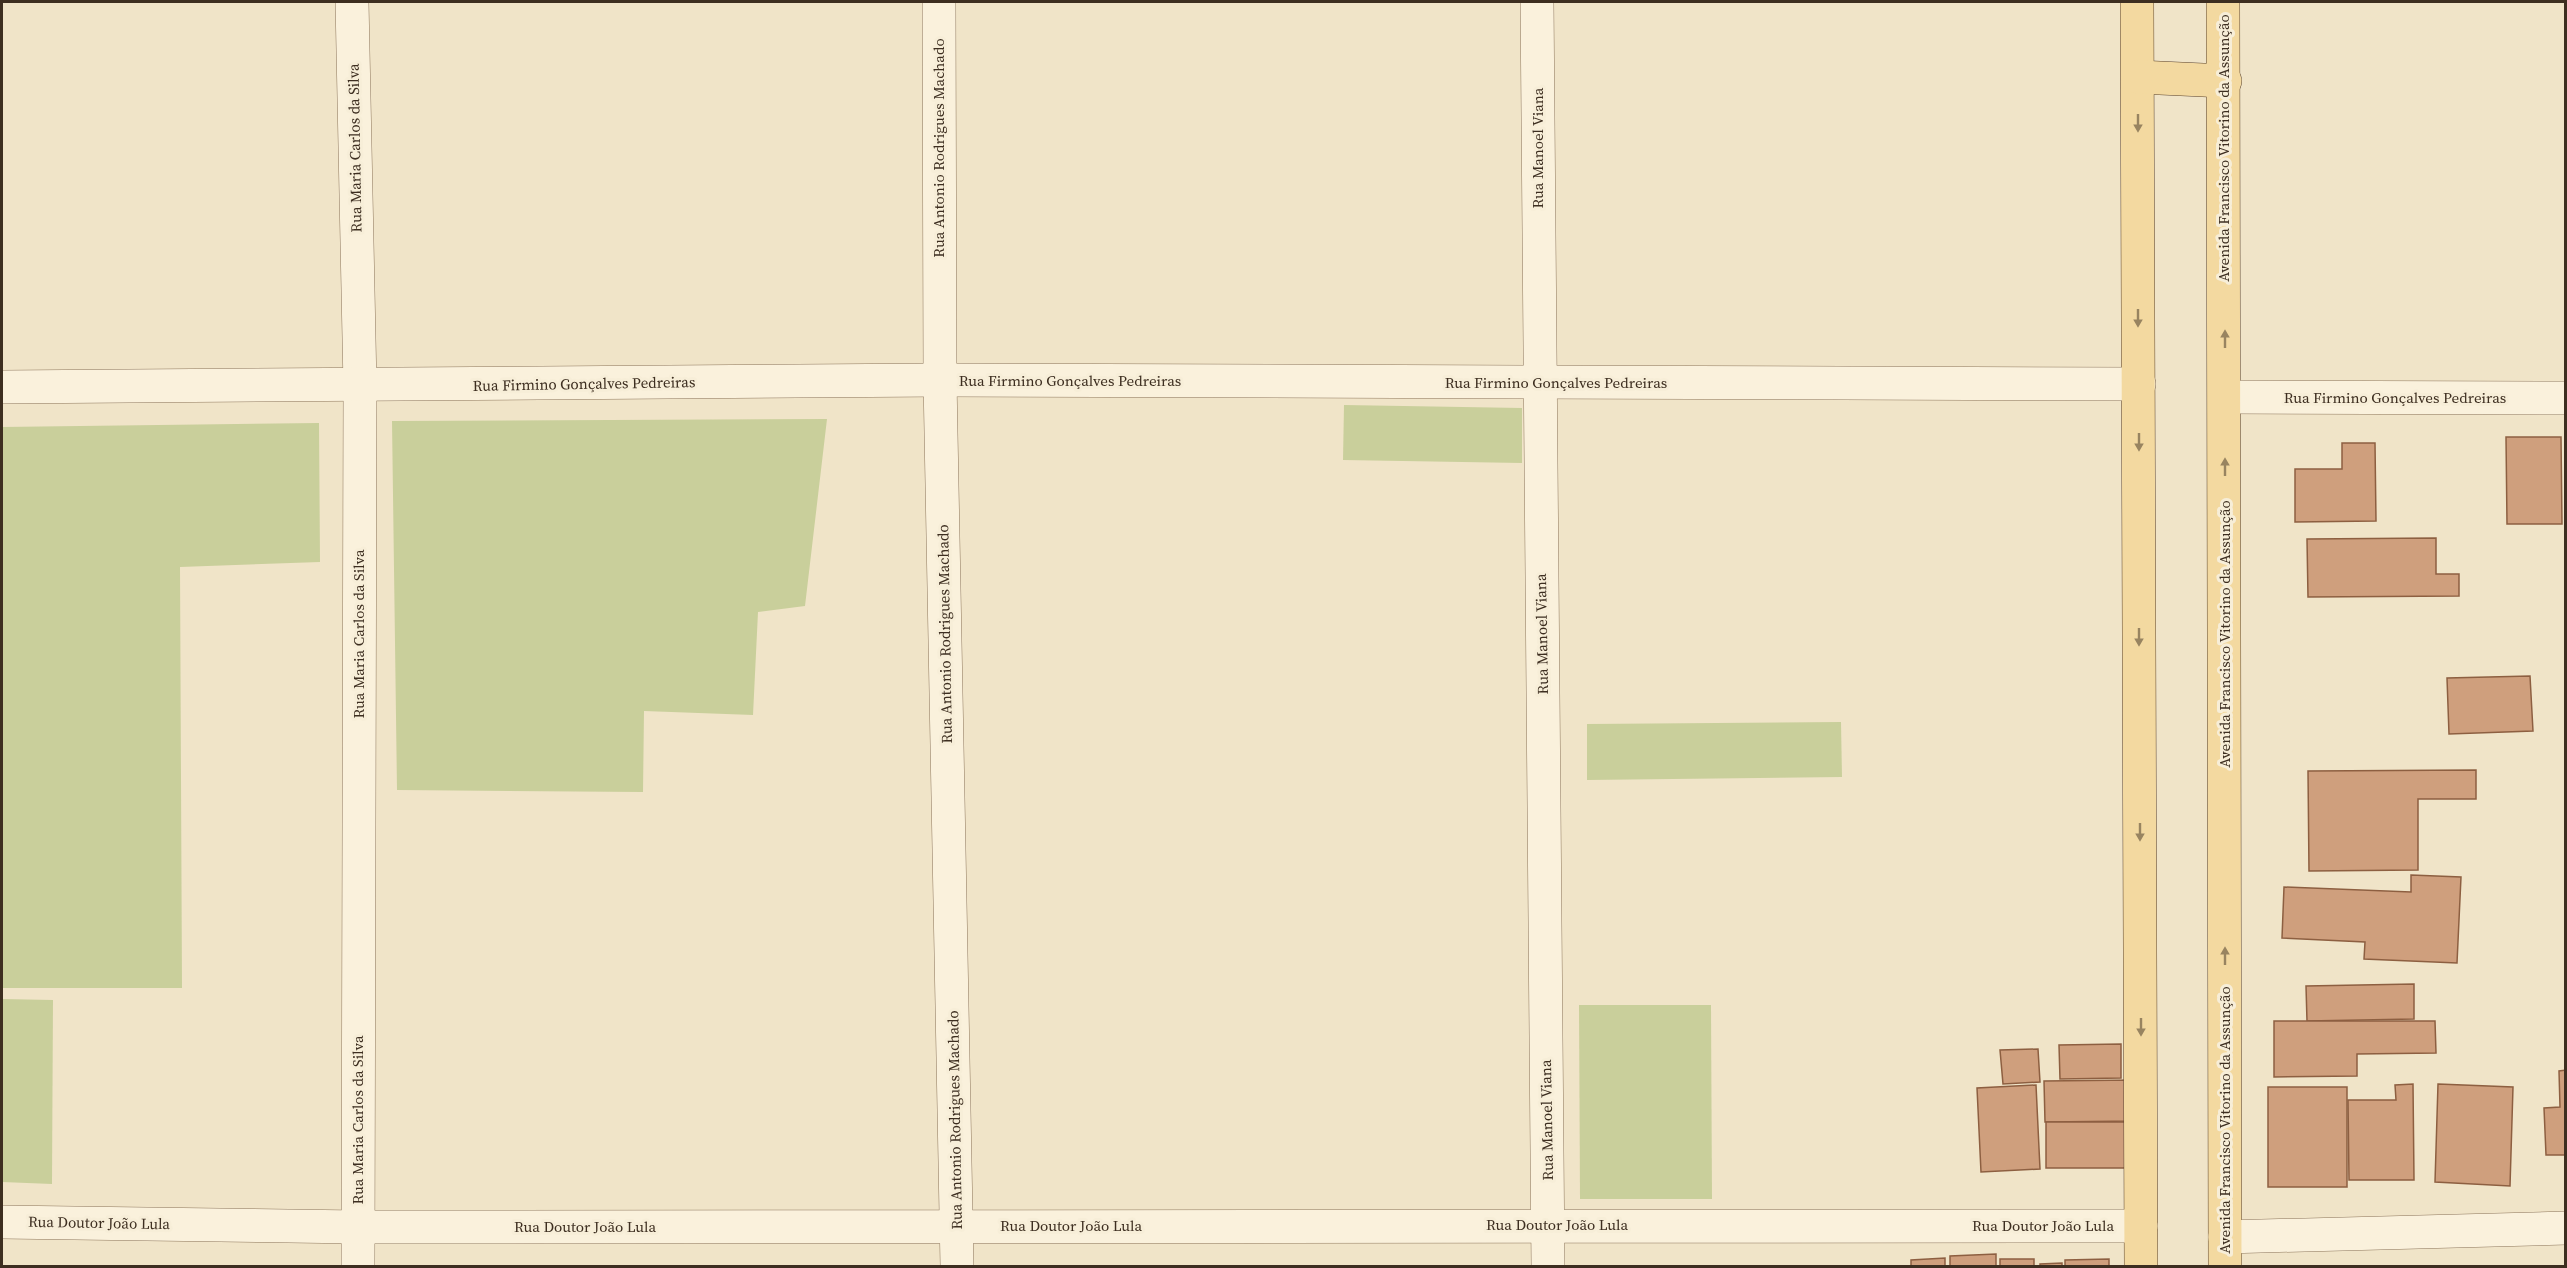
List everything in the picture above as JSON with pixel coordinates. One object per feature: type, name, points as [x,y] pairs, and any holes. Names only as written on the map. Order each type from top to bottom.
[{"type":"main road","points":[[2137,2],[2141,1266]]},
{"type":"main road","name":"Avenida Francisco Vitorino da Assunção","points":[[2223,2],[2225,81],[2225,1251]]},
{"type":"main road","points":[[2138,77],[2225,81]]},
{"type":"street","name":"Rua Maria Carlos da Silva","points":[[352,2],[360,386],[358,1266]]},
{"type":"street","name":"Rua Antonio Rodrigues Machado","points":[[939,2],[940,380],[957,1266]]},
{"type":"street","name":"Rua Manoel Viana","points":[[1537,2],[1548,1266]]},
{"type":"street","name":"Rua Firmino Gonçalves Pedreiras","points":[[2,387],[940,380],[2139,384]]},
{"type":"street","name":"Rua Firmino Gonçalves Pedreiras","points":[[2225,397],[2565,398]]},
{"type":"street","name":"Rua Doutor João Lula","points":[[2,1222],[358,1227],[2141,1226]]},
{"type":"street","points":[[2225,1251],[2565,1228]]},
{"type":"green space","points":[[1344,405],[1522,408],[1522,463],[1343,460]]},
{"type":"green space","points":[[827,419],[805,606],[758,612],[753,715],[644,711],[643,792],[397,790],[392,421]]},
{"type":"green space","points":[[319,423],[320,562],[180,567],[182,988],[2,988],[2,427]]},
{"type":"green space","points":[[1841,722],[1842,777],[1587,780],[1587,724]]},
{"type":"green space","points":[[2,999],[53,1000],[52,1184],[2,1182]]},
{"type":"green space","points":[[1579,1005],[1711,1005],[1712,1199],[1580,1199]]},
{"type":"building","points":[[2506,437],[2561,437],[2562,524],[2507,524]]},
{"type":"building","points":[[2342,443],[2375,443],[2376,521],[2295,522],[2295,469],[2342,469]]},
{"type":"building","points":[[2436,538],[2436,574],[2459,574],[2459,596],[2308,597],[2307,539]]},
{"type":"building","points":[[2530,676],[2533,731],[2449,734],[2447,678]]},
{"type":"building","points":[[2476,770],[2476,799],[2418,799],[2418,870],[2309,871],[2308,771]]},
{"type":"building","points":[[2411,875],[2461,877],[2457,963],[2364,959],[2365,942],[2282,938],[2284,887],[2411,892]]},
{"type":"building","points":[[2414,984],[2414,1019],[2307,1021],[2306,986]]},
{"type":"building","points":[[2274,1021],[2435,1021],[2436,1053],[2357,1054],[2357,1076],[2274,1077]]},
{"type":"building","points":[[2121,1044],[2121,1078],[2060,1079],[2059,1045]]},
{"type":"building","points":[[2038,1049],[2040,1082],[2003,1084],[2000,1050]]},
{"type":"building","points":[[2566,1070],[2566,1155],[2546,1155],[2544,1108],[2560,1107],[2559,1071]]},
{"type":"building","points":[[2135,1080],[2136,1121],[2045,1122],[2044,1081]]},
{"type":"building","points":[[2413,1084],[2414,1180],[2349,1180],[2348,1100],[2396,1100],[2395,1085]]},
{"type":"building","points":[[2438,1084],[2513,1087],[2510,1186],[2435,1182]]},
{"type":"building","points":[[2036,1085],[2040,1169],[1981,1172],[1977,1088]]},
{"type":"building","points":[[2268,1087],[2347,1087],[2347,1187],[2268,1187]]},
{"type":"building","points":[[2046,1122],[2132,1122],[2133,1168],[2046,1168]]},
{"type":"building","points":[[1996,1254],[1996,1266],[1950,1266],[1950,1256]]},
{"type":"building","points":[[1945,1258],[1945,1266],[1911,1266],[1911,1260]]},
{"type":"building","points":[[2000,1259],[2034,1259],[2034,1266],[2000,1266]]},
{"type":"building","points":[[2109,1259],[2109,1266],[2065,1266],[2065,1260]]},
{"type":"building","points":[[2062,1263],[2062,1266],[2040,1266],[2040,1264]]}]
